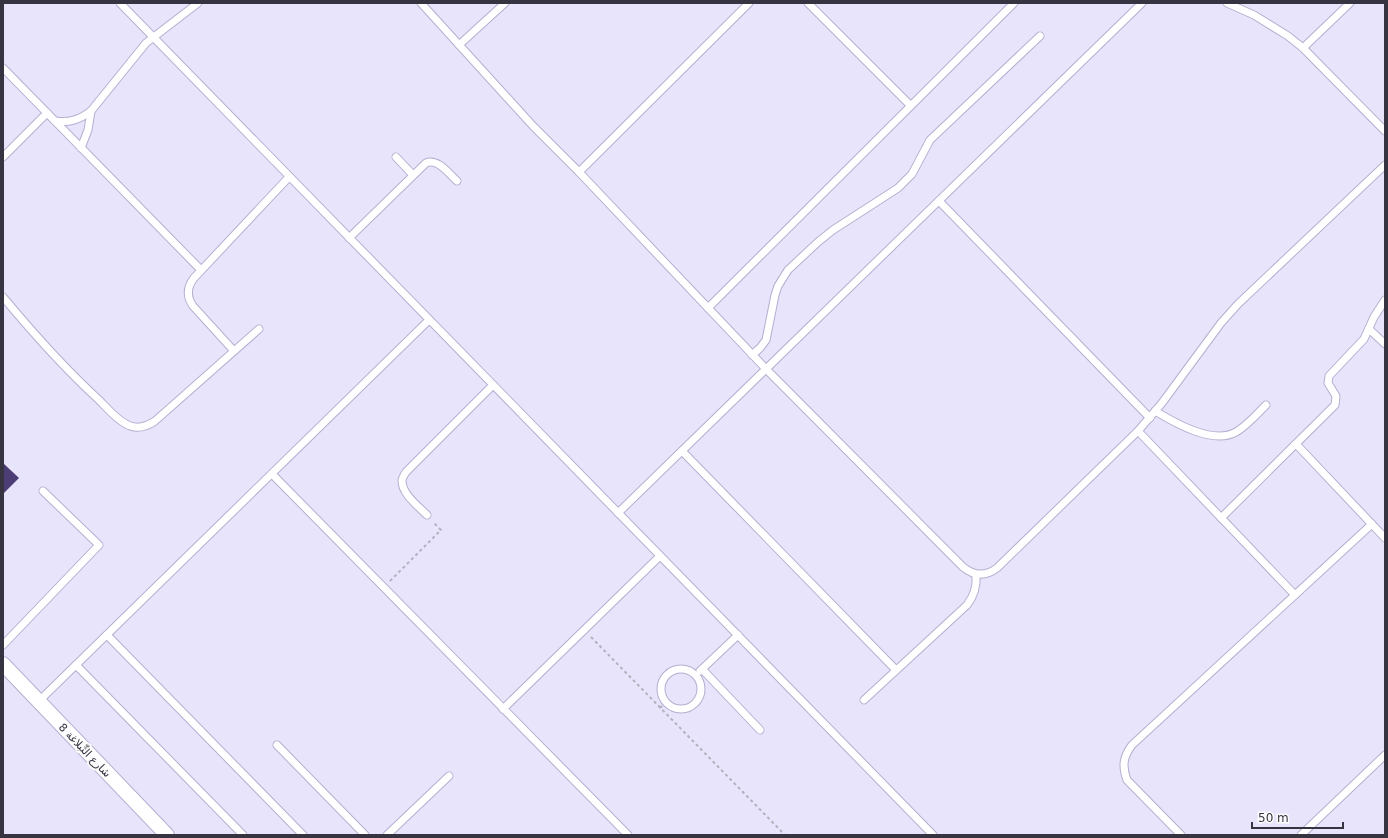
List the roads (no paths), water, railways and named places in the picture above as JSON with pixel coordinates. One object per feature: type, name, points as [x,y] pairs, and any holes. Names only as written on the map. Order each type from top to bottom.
[{"type":"street","name":"شارع التِّبلاغة 8","points":[[3,664],[167,835]]},
{"type":"lane","points":[[120,3],[933,835]]},
{"type":"lane","points":[[55,121],[74,121],[91,111],[140,50],[153,37],[198,3]]},
{"type":"lane","points":[[421,3],[534,126],[752,355],[963,567],[969,572],[976,574],[984,575],[997,568],[1138,431],[1150,418],[1233,308],[1385,165]]},
{"type":"lane","points":[[459,45],[505,3]]},
{"type":"lane","points":[[579,172],[749,3]]},
{"type":"lane","points":[[808,3],[910,105]]},
{"type":"lane","points":[[708,308],[1014,3]]},
{"type":"lane","points":[[618,513],[1142,3]]},
{"type":"lane","points":[[1227,3],[1254,14],[1272,24],[1303,48],[1385,131]]},
{"type":"lane","points":[[1303,48],[1350,3]]},
{"type":"lane","points":[[752,355],[766,340],[775,295],[783,278],[794,263],[833,230],[898,188],[917,165],[930,140],[1040,36]]},
{"type":"lane","points":[[3,68],[201,270]]},
{"type":"lane","points":[[81,148],[88,130],[91,111]]},
{"type":"lane","points":[[3,156],[47,113]]},
{"type":"lane","points":[[396,157],[413,175]]},
{"type":"lane","points":[[349,238],[426,163],[432,161],[438,163],[457,182]]},
{"type":"lane","points":[[234,351],[189,301],[188,288],[190,283],[201,270],[290,177]]},
{"type":"lane","points":[[939,201],[1150,418]]},
{"type":"lane","points":[[3,297],[45,345],[90,391],[121,420],[134,427],[142,427],[155,421],[259,329]]},
{"type":"lane","points":[[1221,518],[1335,405],[1336,396],[1328,383],[1329,376],[1364,339],[1374,317],[1385,300]]},
{"type":"lane","points":[[38,701],[429,320]]},
{"type":"lane","points":[[1369,329],[1385,344]]},
{"type":"lane","points":[[427,515],[406,493],[403,487],[402,480],[406,472],[493,385]]},
{"type":"lane","points":[[1155,411],[1186,429],[1224,436],[1237,432],[1266,405]]},
{"type":"lane","points":[[1138,431],[1295,595]]},
{"type":"lane","points":[[1296,444],[1385,538]]},
{"type":"lane","points":[[682,451],[896,670]]},
{"type":"lane","points":[[272,474],[628,835]]},
{"type":"lane","points":[[3,645],[99,545],[43,491]]},
{"type":"lane","points":[[1182,835],[1127,780],[1124,771],[1126,753],[1132,745],[1372,524]]},
{"type":"lane","points":[[503,709],[660,556]]},
{"type":"lane","points":[[864,700],[967,605],[974,594],[976,574]]},
{"type":"lane","points":[[107,634],[303,835]]},
{"type":"lane","points":[[696,675],[738,635]]},
{"type":"lane","points":[[76,665],[243,835]]},
{"type":"lane","points":[[679,669],[688,670],[696,675],[700,683],[700,692],[697,700],[690,706],[682,709],[663,705],[661,686],[664,677],[667,674],[671,671],[679,669]]},
{"type":"lane","points":[[702,669],[760,730]]},
{"type":"lane","points":[[277,744],[365,835]]},
{"type":"lane","points":[[1301,835],[1385,755]]},
{"type":"lane","points":[[387,835],[449,776]]}]
